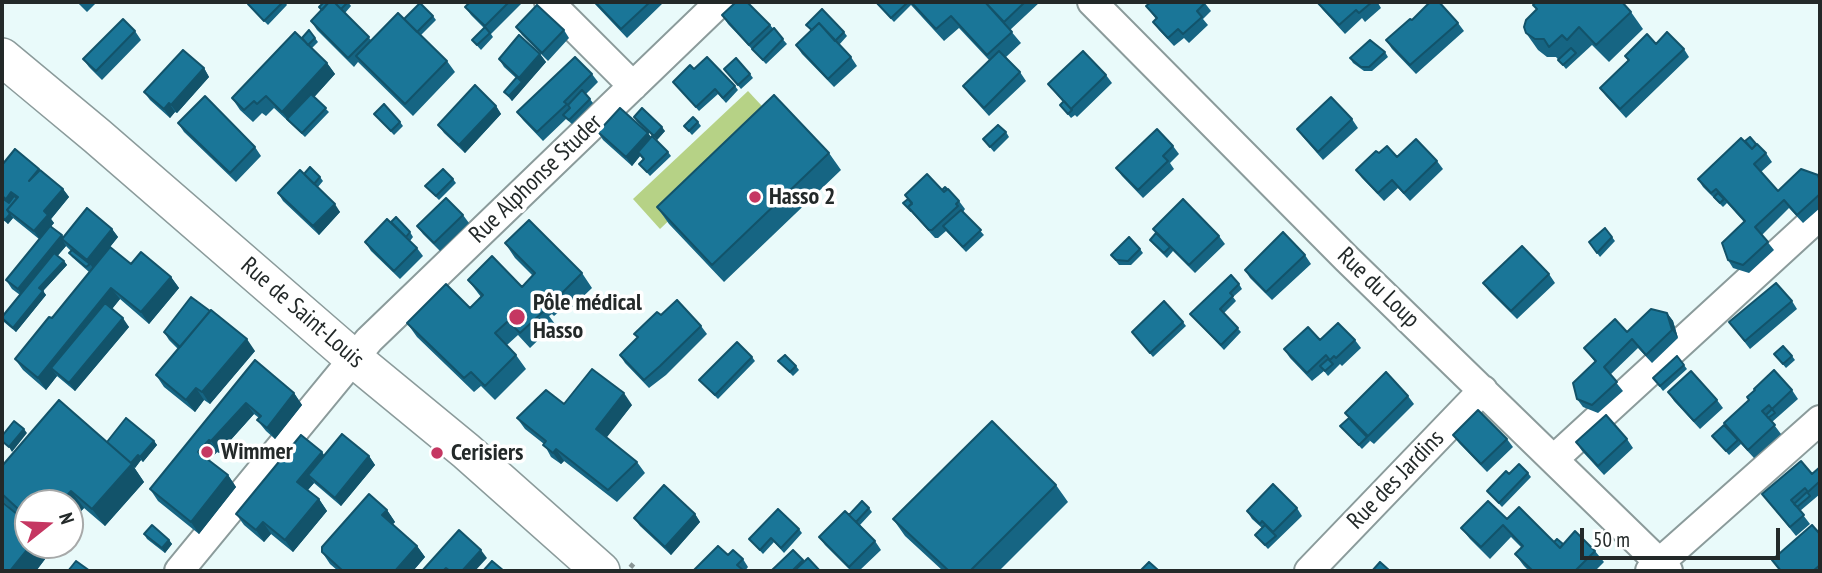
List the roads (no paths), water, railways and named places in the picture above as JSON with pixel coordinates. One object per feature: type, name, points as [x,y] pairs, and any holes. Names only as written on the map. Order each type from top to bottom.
[{"type":"main road","name":"Rue de Saint-Louis","points":[[2,57],[353,358],[466,451],[600,571]]},
{"type":"street","points":[[549,2],[633,86]]},
{"type":"street","name":"Rue Alphonse Studer","points":[[179,571],[373,335],[720,2]]},
{"type":"street","name":"Rue du Loup","points":[[1091,2],[1347,260],[1554,459],[1659,568]]},
{"type":"street","points":[[1554,459],[1820,215]]},
{"type":"street","name":"Rue des Jardins","points":[[1309,571],[1483,390]]},
{"type":"street","points":[[1659,568],[1820,420]]},
{"type":"place","name":"Hasso 2","points":[[755,197]]},
{"type":"place","name":"Pôle médical Hasso","points":[[517,317]]},
{"type":"place","name":"Wimmer","points":[[207,452]]},
{"type":"place","name":"Cerisiers","points":[[437,453]]}]
